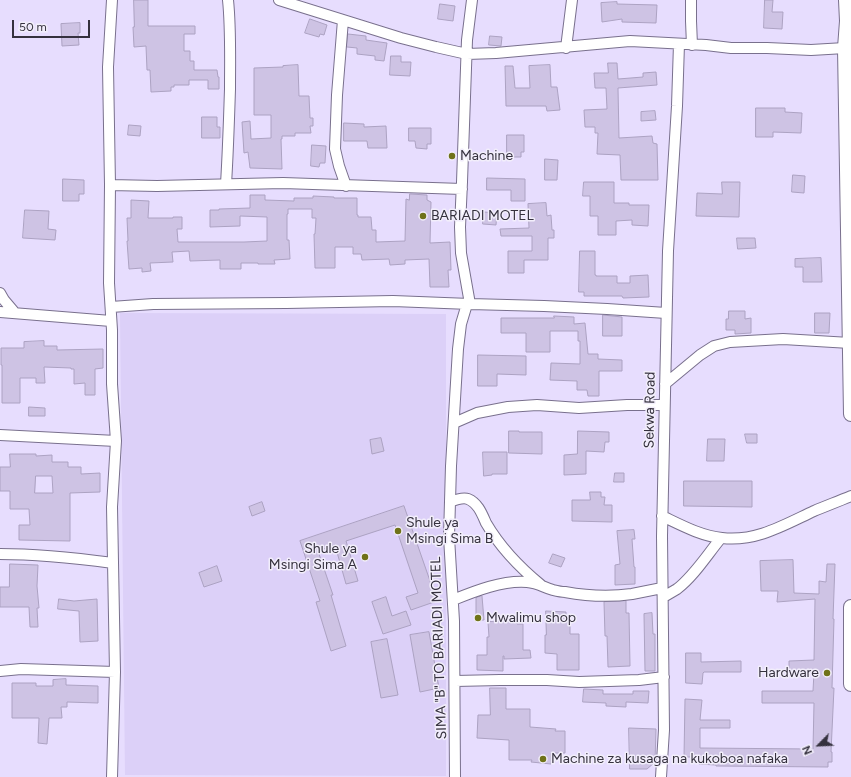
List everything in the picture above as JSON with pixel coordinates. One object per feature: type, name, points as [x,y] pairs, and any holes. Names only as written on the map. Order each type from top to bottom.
[{"type":"main road","points":[[846,0],[851,414]]},
{"type":"main road","points":[[851,607],[851,684]]},
{"type":"street","points":[[112,0],[108,67],[112,384],[116,441],[112,506],[115,672],[112,777]]},
{"type":"street","points":[[226,184],[230,62],[228,0]]},
{"type":"street","points":[[279,0],[306,4],[344,20],[401,38],[467,54],[566,48],[630,42],[847,53]]},
{"type":"street","points":[[468,304],[461,253],[460,227],[467,40],[472,0]]},
{"type":"street","points":[[566,48],[572,0]]},
{"type":"street","points":[[691,0],[690,21],[692,45]]},
{"type":"street","points":[[344,20],[337,95],[335,149],[346,186]]},
{"type":"street","name":"Sekwa Road","points":[[661,777],[664,730],[662,516],[666,313],[679,44]]},
{"type":"street","points":[[110,186],[283,183],[462,189]]},
{"type":"street","points":[[0,293],[15,313]]},
{"type":"street","points":[[111,307],[153,304],[393,301],[544,306],[666,313]]},
{"type":"street","name":"SIMA \"B\" TO BARIADI MOTEL","points":[[455,777],[454,621],[449,537],[458,349],[461,324],[468,304]]},
{"type":"street","points":[[0,312],[111,321]]},
{"type":"street","points":[[665,384],[700,355],[714,346],[730,342],[782,339],[850,343]]},
{"type":"street","points":[[454,423],[477,413],[508,407],[537,405],[579,408],[664,405]]},
{"type":"street","points":[[0,435],[116,441]]},
{"type":"street","points":[[662,516],[706,535],[721,538],[742,539],[760,535],[851,496]]},
{"type":"street","points":[[450,502],[467,498],[474,503],[495,537],[526,572],[541,585]]},
{"type":"street","points":[[453,600],[476,591],[496,586],[526,582],[568,593],[594,595],[614,596],[663,593],[676,590],[697,569],[721,538]]},
{"type":"street","points":[[0,554],[21,554],[113,563]]},
{"type":"street","points":[[0,671],[21,669],[115,672]]},
{"type":"street","points":[[455,681],[547,680],[579,682],[639,680],[664,677]]},
{"type":"shaded area","points":[[120,313],[446,314],[446,776],[125,775]]},
{"type":"building","points":[[134,0],[148,0],[148,26],[195,26],[195,34],[184,34],[184,51],[190,51],[190,61],[194,61],[194,70],[217,70],[219,77],[219,89],[208,89],[208,80],[189,80],[189,85],[174,85],[174,87],[171,87],[171,91],[151,92],[150,70],[147,70],[146,46],[134,47]]},
{"type":"building","points":[[765,0],[773,0],[772,12],[783,12],[782,29],[764,28]]},
{"type":"building","points":[[617,2],[617,4],[657,5],[656,23],[622,22],[622,19],[602,22],[601,3]]},
{"type":"building","points":[[440,4],[455,6],[453,21],[438,19]]},
{"type":"building","points":[[310,19],[327,25],[324,35],[320,34],[319,37],[305,33]]},
{"type":"building","points":[[80,23],[80,33],[78,33],[79,45],[62,46],[61,24]]},
{"type":"building","points":[[348,34],[366,36],[366,40],[387,43],[384,61],[375,60],[375,56],[357,54],[357,48],[347,47]]},
{"type":"building","points":[[490,36],[502,37],[501,46],[489,45]]},
{"type":"building","points":[[391,56],[401,56],[401,62],[411,62],[410,76],[390,75]]},
{"type":"building","points":[[608,63],[617,63],[618,79],[643,77],[643,73],[656,72],[657,85],[618,88],[619,138],[652,136],[653,143],[657,144],[658,180],[621,180],[620,155],[597,154],[598,133],[595,133],[595,127],[585,127],[584,110],[607,109],[606,88],[595,88],[594,73],[608,73]]},
{"type":"building","points":[[298,65],[299,96],[309,96],[310,118],[313,118],[313,126],[310,126],[311,133],[295,133],[295,136],[282,136],[282,169],[250,168],[248,152],[244,153],[242,122],[250,121],[251,139],[271,138],[271,115],[254,115],[254,68]]},
{"type":"building","points":[[550,65],[551,87],[557,87],[560,110],[547,111],[546,106],[506,106],[505,66],[513,66],[515,88],[530,88],[529,66]]},
{"type":"building","points":[[756,108],[785,108],[785,112],[802,113],[801,133],[773,132],[773,137],[756,137]]},
{"type":"building","points":[[655,111],[656,120],[641,121],[641,112]]},
{"type":"building","points":[[202,117],[217,117],[217,127],[220,127],[220,138],[202,138]]},
{"type":"building","points":[[344,123],[364,124],[364,127],[386,126],[387,148],[368,148],[367,141],[344,141]]},
{"type":"building","points":[[129,125],[141,126],[140,136],[128,135]]},
{"type":"building","points":[[409,128],[431,128],[431,144],[427,144],[427,149],[416,148],[415,141],[409,141]]},
{"type":"building","points":[[507,135],[524,135],[524,152],[521,152],[521,157],[507,157]]},
{"type":"building","points":[[312,145],[326,146],[325,163],[320,163],[319,167],[311,166]]},
{"type":"building","points":[[545,159],[558,160],[557,180],[545,180]]},
{"type":"building","points":[[793,175],[805,176],[804,193],[792,192]]},
{"type":"building","points":[[487,178],[525,179],[525,201],[511,201],[511,190],[487,190]]},
{"type":"building","points":[[63,179],[84,180],[84,194],[79,194],[79,201],[63,201]]},
{"type":"building","points":[[584,182],[614,182],[614,203],[649,205],[648,226],[632,225],[632,220],[616,221],[616,235],[598,235],[598,216],[590,216],[590,196],[583,196]]},
{"type":"building","points":[[722,182],[740,182],[739,217],[696,216],[697,193],[722,194]]},
{"type":"building","points":[[410,194],[427,195],[427,200],[431,202],[430,243],[450,242],[451,270],[448,270],[449,287],[430,287],[429,259],[405,260],[405,264],[390,265],[389,259],[362,260],[361,254],[353,254],[353,247],[335,247],[335,268],[315,268],[314,234],[316,218],[312,218],[312,209],[288,209],[287,240],[289,240],[290,259],[274,260],[275,264],[241,263],[241,269],[220,269],[220,260],[190,261],[189,251],[172,252],[173,262],[150,263],[151,271],[142,272],[142,268],[129,269],[127,218],[131,218],[131,200],[149,201],[148,218],[182,217],[182,229],[177,229],[178,242],[244,242],[267,241],[267,217],[240,216],[240,226],[210,227],[210,210],[250,208],[250,195],[265,195],[265,200],[294,201],[294,198],[313,198],[313,196],[357,198],[357,215],[358,217],[371,217],[372,230],[376,230],[376,242],[405,241],[406,199],[409,200]]},
{"type":"building","points":[[546,203],[547,216],[551,215],[552,230],[554,230],[554,238],[548,238],[548,260],[524,260],[524,273],[508,273],[508,251],[532,251],[532,236],[501,236],[500,229],[529,228],[528,204]]},
{"type":"building","points":[[25,210],[49,211],[48,229],[56,230],[55,240],[23,238]]},
{"type":"building","points":[[484,212],[497,213],[496,225],[483,224]]},
{"type":"building","points":[[737,238],[755,238],[756,248],[738,249]]},
{"type":"building","points":[[580,251],[595,251],[596,276],[617,276],[617,283],[630,283],[630,276],[648,275],[649,297],[623,298],[622,296],[584,296],[584,292],[579,292]]},
{"type":"building","points":[[821,258],[822,282],[803,282],[803,267],[795,267],[795,259]]},
{"type":"building","points":[[729,311],[745,311],[745,319],[751,318],[751,333],[735,334],[735,330],[726,330],[726,319],[728,319]]},
{"type":"building","points":[[815,313],[830,313],[829,333],[815,333]]},
{"type":"building","points":[[603,315],[622,317],[622,336],[603,336]]},
{"type":"building","points":[[554,316],[574,317],[574,324],[585,323],[588,354],[598,354],[598,359],[622,360],[622,371],[599,371],[599,396],[588,396],[587,390],[577,390],[577,381],[550,380],[551,363],[580,364],[580,341],[578,341],[578,331],[550,331],[550,352],[526,352],[526,333],[501,333],[501,318],[554,318]]},
{"type":"building","points":[[44,341],[44,346],[57,346],[57,350],[103,349],[103,368],[95,369],[95,395],[85,395],[85,383],[74,384],[74,369],[44,367],[45,383],[36,383],[36,378],[20,378],[20,403],[2,403],[1,348],[24,348],[24,342]]},
{"type":"building","points":[[478,355],[526,356],[526,375],[497,374],[497,386],[478,386]]},
{"type":"building","points":[[29,407],[45,408],[45,416],[29,416]]},
{"type":"building","points":[[509,431],[542,432],[542,454],[509,453]]},
{"type":"building","points":[[578,431],[609,432],[609,442],[605,442],[604,452],[586,451],[586,474],[564,475],[564,455],[577,454]]},
{"type":"building","points":[[745,434],[757,434],[757,443],[747,443]]},
{"type":"building","points":[[381,438],[384,451],[372,454],[370,440]]},
{"type":"building","points":[[708,439],[725,439],[724,461],[707,461]]},
{"type":"building","points":[[483,452],[507,452],[507,474],[492,474],[484,476]]},
{"type":"building","points":[[10,454],[36,454],[36,456],[52,455],[52,462],[68,462],[68,467],[81,467],[81,474],[100,473],[100,492],[70,493],[70,541],[19,540],[19,525],[30,525],[29,509],[10,509],[10,491],[0,491],[0,467],[10,467]],"holes":[[[36,476],[52,476],[53,493],[35,493]]]},
{"type":"building","points":[[615,473],[624,473],[624,482],[614,482]]},
{"type":"building","points":[[684,481],[752,481],[752,507],[684,506]]},
{"type":"building","points":[[590,492],[601,492],[601,497],[605,497],[604,505],[612,505],[612,522],[572,521],[572,500],[590,500]]},
{"type":"building","points":[[262,502],[265,511],[252,516],[249,507]]},
{"type":"building","points":[[404,506],[437,601],[411,610],[406,597],[418,593],[395,525],[346,541],[358,581],[346,584],[335,545],[318,551],[333,595],[331,595],[346,646],[331,651],[316,602],[320,601],[300,541]]},
{"type":"building","points":[[634,530],[635,539],[632,539],[635,584],[615,585],[615,565],[620,564],[617,531]]},
{"type":"building","points":[[553,554],[565,558],[561,567],[549,563]]},
{"type":"building","points":[[793,560],[794,593],[819,594],[819,581],[826,582],[827,564],[835,564],[832,762],[828,762],[828,767],[716,766],[699,764],[699,757],[684,757],[685,699],[702,700],[700,720],[730,720],[730,728],[700,728],[700,748],[813,749],[814,703],[762,703],[762,691],[813,691],[814,672],[789,673],[789,661],[814,660],[815,599],[777,602],[778,591],[761,591],[760,561]]},
{"type":"building","points":[[10,564],[38,565],[38,627],[30,627],[29,607],[0,607],[0,587],[9,587]]},
{"type":"building","points":[[217,566],[222,581],[204,587],[199,573]]},
{"type":"building","points":[[482,596],[484,620],[476,620],[476,598]]},
{"type":"building","points":[[386,597],[392,616],[406,611],[411,625],[383,634],[372,602]]},
{"type":"building","points":[[59,599],[74,601],[97,599],[98,641],[80,642],[79,611],[58,609]]},
{"type":"building","points":[[626,601],[626,613],[629,613],[630,666],[608,667],[604,602]]},
{"type":"building","points":[[546,611],[566,612],[566,622],[570,622],[570,634],[579,634],[579,670],[557,670],[557,654],[545,653]]},
{"type":"building","points":[[652,613],[653,634],[655,634],[655,671],[645,671],[644,614]]},
{"type":"building","points":[[517,621],[517,624],[523,624],[523,650],[530,650],[531,658],[504,659],[503,656],[503,671],[477,670],[477,655],[487,655],[487,637],[489,637],[488,622]]},
{"type":"building","points":[[429,632],[439,688],[420,692],[410,635]]},
{"type":"building","points":[[387,639],[398,695],[381,698],[371,642]]},
{"type":"building","points":[[686,653],[701,653],[701,662],[741,661],[741,672],[704,672],[702,684],[686,683]]},
{"type":"building","points":[[66,679],[66,685],[98,686],[98,703],[67,702],[67,707],[61,707],[62,718],[49,718],[47,744],[38,743],[39,718],[12,718],[12,683],[36,683],[36,686],[53,686],[53,680]]},
{"type":"building","points":[[490,688],[506,688],[506,709],[530,709],[530,727],[565,731],[565,753],[551,753],[551,764],[531,762],[532,760],[509,760],[509,740],[477,738],[478,715],[490,715]]},
{"type":"building","points":[[584,689],[603,690],[603,694],[633,694],[633,691],[649,691],[648,703],[626,702],[626,707],[606,706],[606,703],[583,702]]},
{"type":"building","points":[[629,728],[656,729],[655,762],[647,769],[630,769]]},
{"type":"place","name":"Machine","points":[[452,156]]},
{"type":"place","name":"BARIADI MOTEL","points":[[423,216]]},
{"type":"place","name":"Shule ya Msingi Sima B","points":[[398,531]]},
{"type":"place","name":"Shule ya Msingi Sima A","points":[[365,557]]},
{"type":"place","name":"Mwalimu shop","points":[[478,618]]},
{"type":"place","name":"Hardware","points":[[827,673]]},
{"type":"place","name":"Machine za kusaga na kukoboa nafaka","points":[[543,759]]}]
